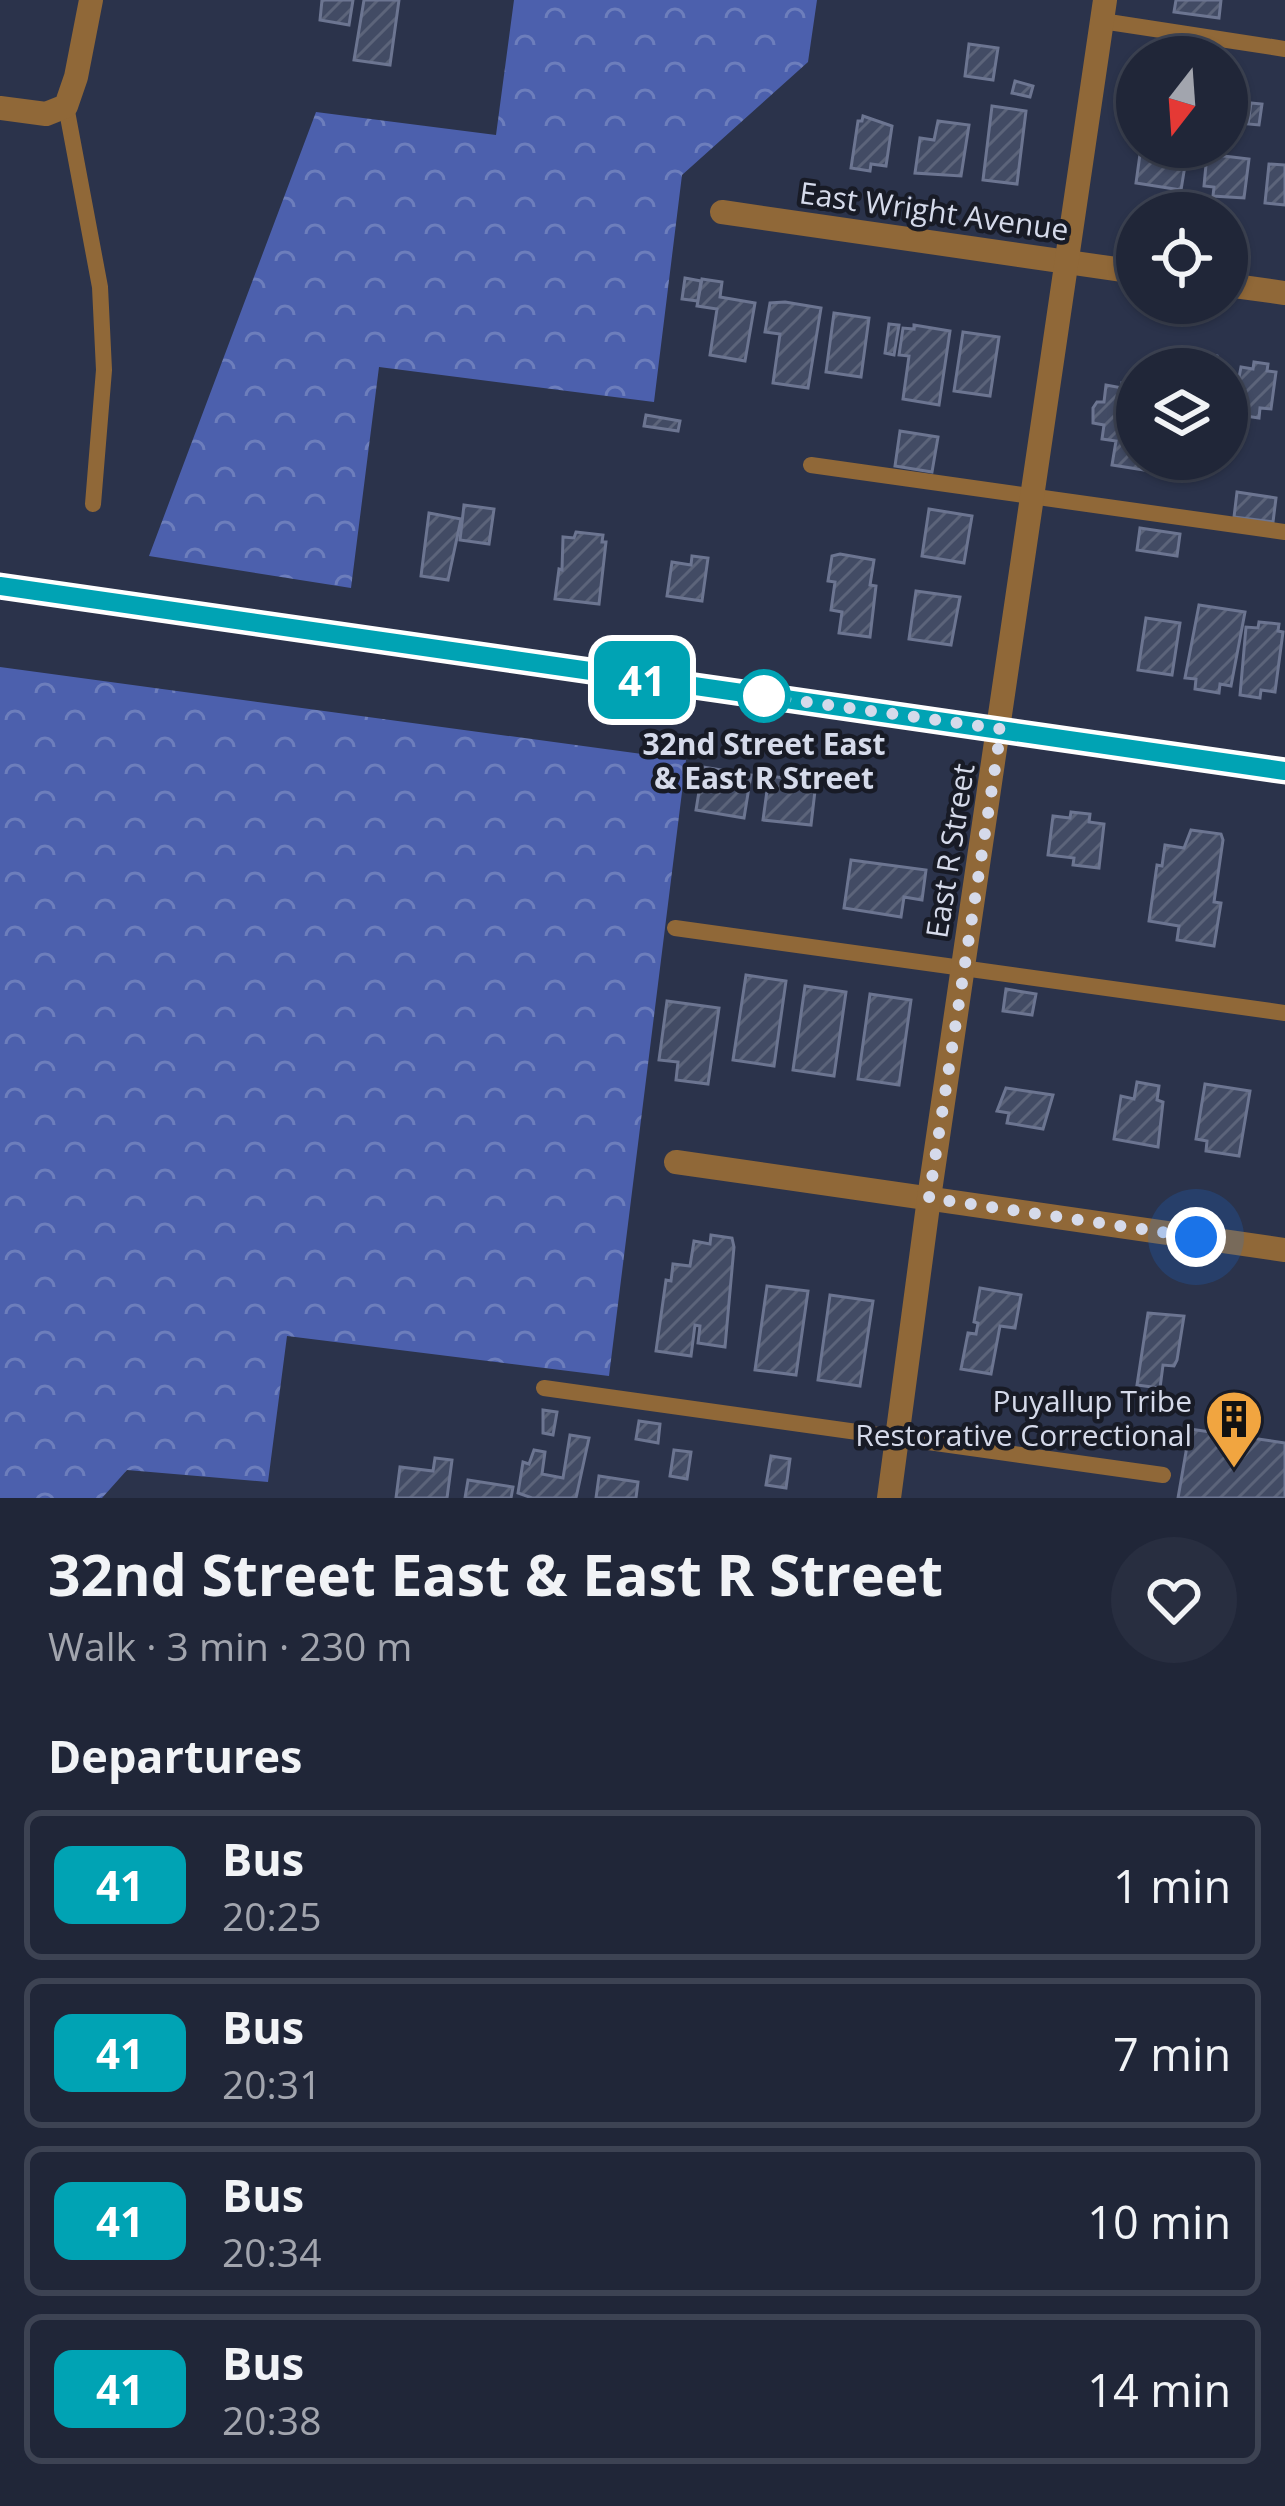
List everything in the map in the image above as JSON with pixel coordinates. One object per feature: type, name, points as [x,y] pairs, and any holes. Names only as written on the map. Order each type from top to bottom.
[{"type":"street","points":[[0,108],[46,114],[66,106],[91,0]]},
{"type":"street","name":"East R Street","points":[[889,1498],[1104,10]]},
{"type":"street","name":"East Wright Avenue","points":[[722,212],[1116,269]]},
{"type":"street","points":[[1248,288],[1285,293]]},
{"type":"street","points":[[0,586],[1285,771]]},
{"type":"street","points":[[676,1162],[1285,1250]]},
{"type":"lane","points":[[1104,10],[1285,49]]},
{"type":"lane","points":[[66,106],[100,287],[104,370],[93,504]]},
{"type":"lane","points":[[811,465],[1285,532]]},
{"type":"lane","points":[[675,928],[1285,1013]]},
{"type":"lane","points":[[544,1388],[1163,1474]]},
{"type":"green space","points":[[514,0],[817,0],[808,62],[682,175],[654,402],[379,367],[351,588],[149,556],[316,112],[496,135]]},
{"type":"green space","points":[[0,667],[686,760],[609,1376],[287,1336],[268,1482],[127,1470],[102,1498],[0,1498]]},
{"type":"building","points":[[322,0],[353,0],[349,25],[320,20]]},
{"type":"building","points":[[364,0],[399,0],[390,65],[354,60]]},
{"type":"building","points":[[1176,0],[1221,0],[1219,18],[1174,12]]},
{"type":"building","points":[[969,44],[998,48],[993,80],[965,76]]},
{"type":"building","points":[[1015,81],[1033,86],[1030,97],[1012,93]]},
{"type":"building","points":[[1251,103],[1262,104],[1259,125],[1248,124]]},
{"type":"building","points":[[992,106],[1026,111],[1017,184],[983,180]]},
{"type":"building","points":[[863,116],[892,126],[886,166],[871,164],[870,171],[851,168],[858,121]]},
{"type":"building","points":[[938,121],[969,125],[961,176],[915,173],[920,138],[934,140]]},
{"type":"building","points":[[1269,164],[1285,165],[1285,205],[1265,203]]},
{"type":"building","points":[[1138,168],[1185,168],[1181,190],[1136,183]]},
{"type":"building","points":[[1206,168],[1248,168],[1245,192],[1213,192],[1214,187],[1204,186]]},
{"type":"building","points":[[685,278],[701,281],[698,301],[682,299]]},
{"type":"building","points":[[702,279],[722,282],[720,297],[755,303],[745,361],[710,355],[717,309],[697,306]]},
{"type":"building","points":[[770,303],[821,308],[808,388],[773,383],[780,334],[765,332]]},
{"type":"building","points":[[834,313],[869,318],[861,377],[826,372]]},
{"type":"building","points":[[889,324],[899,325],[894,355],[885,353]]},
{"type":"building","points":[[914,325],[950,331],[939,405],[903,399],[909,356],[899,355],[903,328],[914,329]]},
{"type":"building","points":[[963,332],[999,337],[990,396],[954,391]]},
{"type":"building","points":[[1254,362],[1268,364],[1267,371],[1276,372],[1271,409],[1260,408],[1259,418],[1248,416],[1248,368],[1253,369]]},
{"type":"building","points":[[1106,385],[1116,387],[1116,441],[1102,439],[1104,425],[1093,423],[1093,408],[1104,402]]},
{"type":"building","points":[[646,415],[680,421],[678,431],[644,426]]},
{"type":"building","points":[[900,431],[938,437],[932,472],[895,466]]},
{"type":"building","points":[[1237,492],[1276,498],[1273,522],[1234,517]]},
{"type":"building","points":[[464,505],[494,509],[489,544],[460,540]]},
{"type":"building","points":[[929,509],[972,516],[964,563],[922,556]]},
{"type":"building","points":[[429,513],[461,519],[448,580],[421,576]]},
{"type":"building","points":[[1140,528],[1180,534],[1177,556],[1137,550]]},
{"type":"building","points":[[576,532],[603,535],[602,542],[606,542],[599,604],[555,599],[563,537],[574,538]]},
{"type":"building","points":[[692,556],[708,558],[702,601],[667,596],[672,562],[691,565]]},
{"type":"building","points":[[832,556],[874,560],[870,637],[839,633],[842,612],[831,610],[835,582],[828,581]]},
{"type":"building","points":[[916,591],[960,597],[951,645],[909,639]]},
{"type":"building","points":[[1199,605],[1245,612],[1231,686],[1220,684],[1219,693],[1195,689],[1196,679],[1185,678]]},
{"type":"building","points":[[1146,618],[1180,623],[1172,675],[1138,670]]},
{"type":"building","points":[[1259,622],[1279,624],[1278,631],[1283,632],[1275,692],[1261,690],[1260,698],[1240,695],[1246,627],[1258,628]]},
{"type":"building","points":[[703,767],[751,775],[744,818],[696,810]]},
{"type":"building","points":[[769,776],[816,782],[811,825],[763,820]]},
{"type":"building","points":[[1071,812],[1090,814],[1089,822],[1104,824],[1099,868],[1048,855],[1053,816],[1070,818]]},
{"type":"building","points":[[1191,830],[1221,834],[1223,840],[1214,902],[1221,903],[1214,946],[1177,940],[1179,926],[1149,921],[1157,865],[1162,866],[1165,845],[1184,848]]},
{"type":"building","points":[[851,860],[926,870],[922,900],[904,897],[901,917],[844,908]]},
{"type":"building","points":[[746,975],[786,981],[774,1066],[733,1060]]},
{"type":"building","points":[[805,986],[846,992],[834,1076],[793,1070]]},
{"type":"building","points":[[1006,989],[1036,994],[1032,1015],[1003,1011]]},
{"type":"building","points":[[870,994],[911,1000],[899,1085],[858,1079]]},
{"type":"building","points":[[667,1001],[719,1008],[708,1084],[676,1080],[678,1062],[659,1060]]},
{"type":"building","points":[[1137,1082],[1159,1086],[1157,1100],[1163,1102],[1158,1147],[1114,1139],[1121,1096],[1134,1099]]},
{"type":"building","points":[[1205,1084],[1250,1091],[1239,1156],[1206,1151],[1207,1141],[1196,1139]]},
{"type":"building","points":[[1006,1088],[1053,1095],[1043,1129],[1007,1123],[1009,1113],[997,1111]]},
{"type":"building","points":[[711,1235],[732,1238],[734,1247],[725,1347],[698,1343],[700,1326],[695,1325],[691,1356],[656,1351],[666,1280],[671,1281],[673,1264],[690,1266],[694,1241],[710,1244]]},
{"type":"building","points":[[767,1286],[808,1291],[796,1375],[755,1370]]},
{"type":"building","points":[[980,1288],[1021,1295],[1015,1328],[1000,1326],[991,1374],[961,1369],[968,1333],[976,1334]]},
{"type":"building","points":[[830,1295],[873,1301],[860,1386],[818,1380]]},
{"type":"building","points":[[1148,1313],[1184,1316],[1177,1360],[1174,1366],[1163,1365],[1160,1388],[1137,1385]]},
{"type":"building","points":[[543,1410],[557,1412],[553,1435],[543,1433]]},
{"type":"building","points":[[639,1421],[660,1424],[658,1443],[636,1439]]},
{"type":"building","name":"Puyallup Tribe Restorative Correctional","points":[[1190,1429],[1285,1443],[1285,1498],[1178,1498]]},
{"type":"building","points":[[570,1435],[589,1438],[576,1498],[532,1498],[518,1493],[523,1462],[529,1464],[534,1450],[545,1452],[542,1474],[563,1478]]},
{"type":"building","points":[[674,1450],[691,1452],[687,1479],[670,1476]]},
{"type":"building","points":[[771,1456],[790,1459],[786,1488],[766,1485]]},
{"type":"building","points":[[435,1458],[452,1460],[447,1498],[396,1498],[400,1467],[433,1471]]},
{"type":"building","points":[[599,1476],[638,1482],[636,1498],[596,1498]]},
{"type":"building","points":[[468,1480],[513,1487],[511,1498],[465,1498]]},
{"type":"bus line","name":"41","points":[[0,586],[1285,771]]},
{"type":"place","name":"32nd Street East & East R Street","points":[[764,696]]},
{"type":"place","name":"Puyallup Tribe Restorative Correctional","points":[[1234,1470]]},
{"type":"route","points":[[764,696],[1001,729],[929,1198],[1196,1237]]}]
